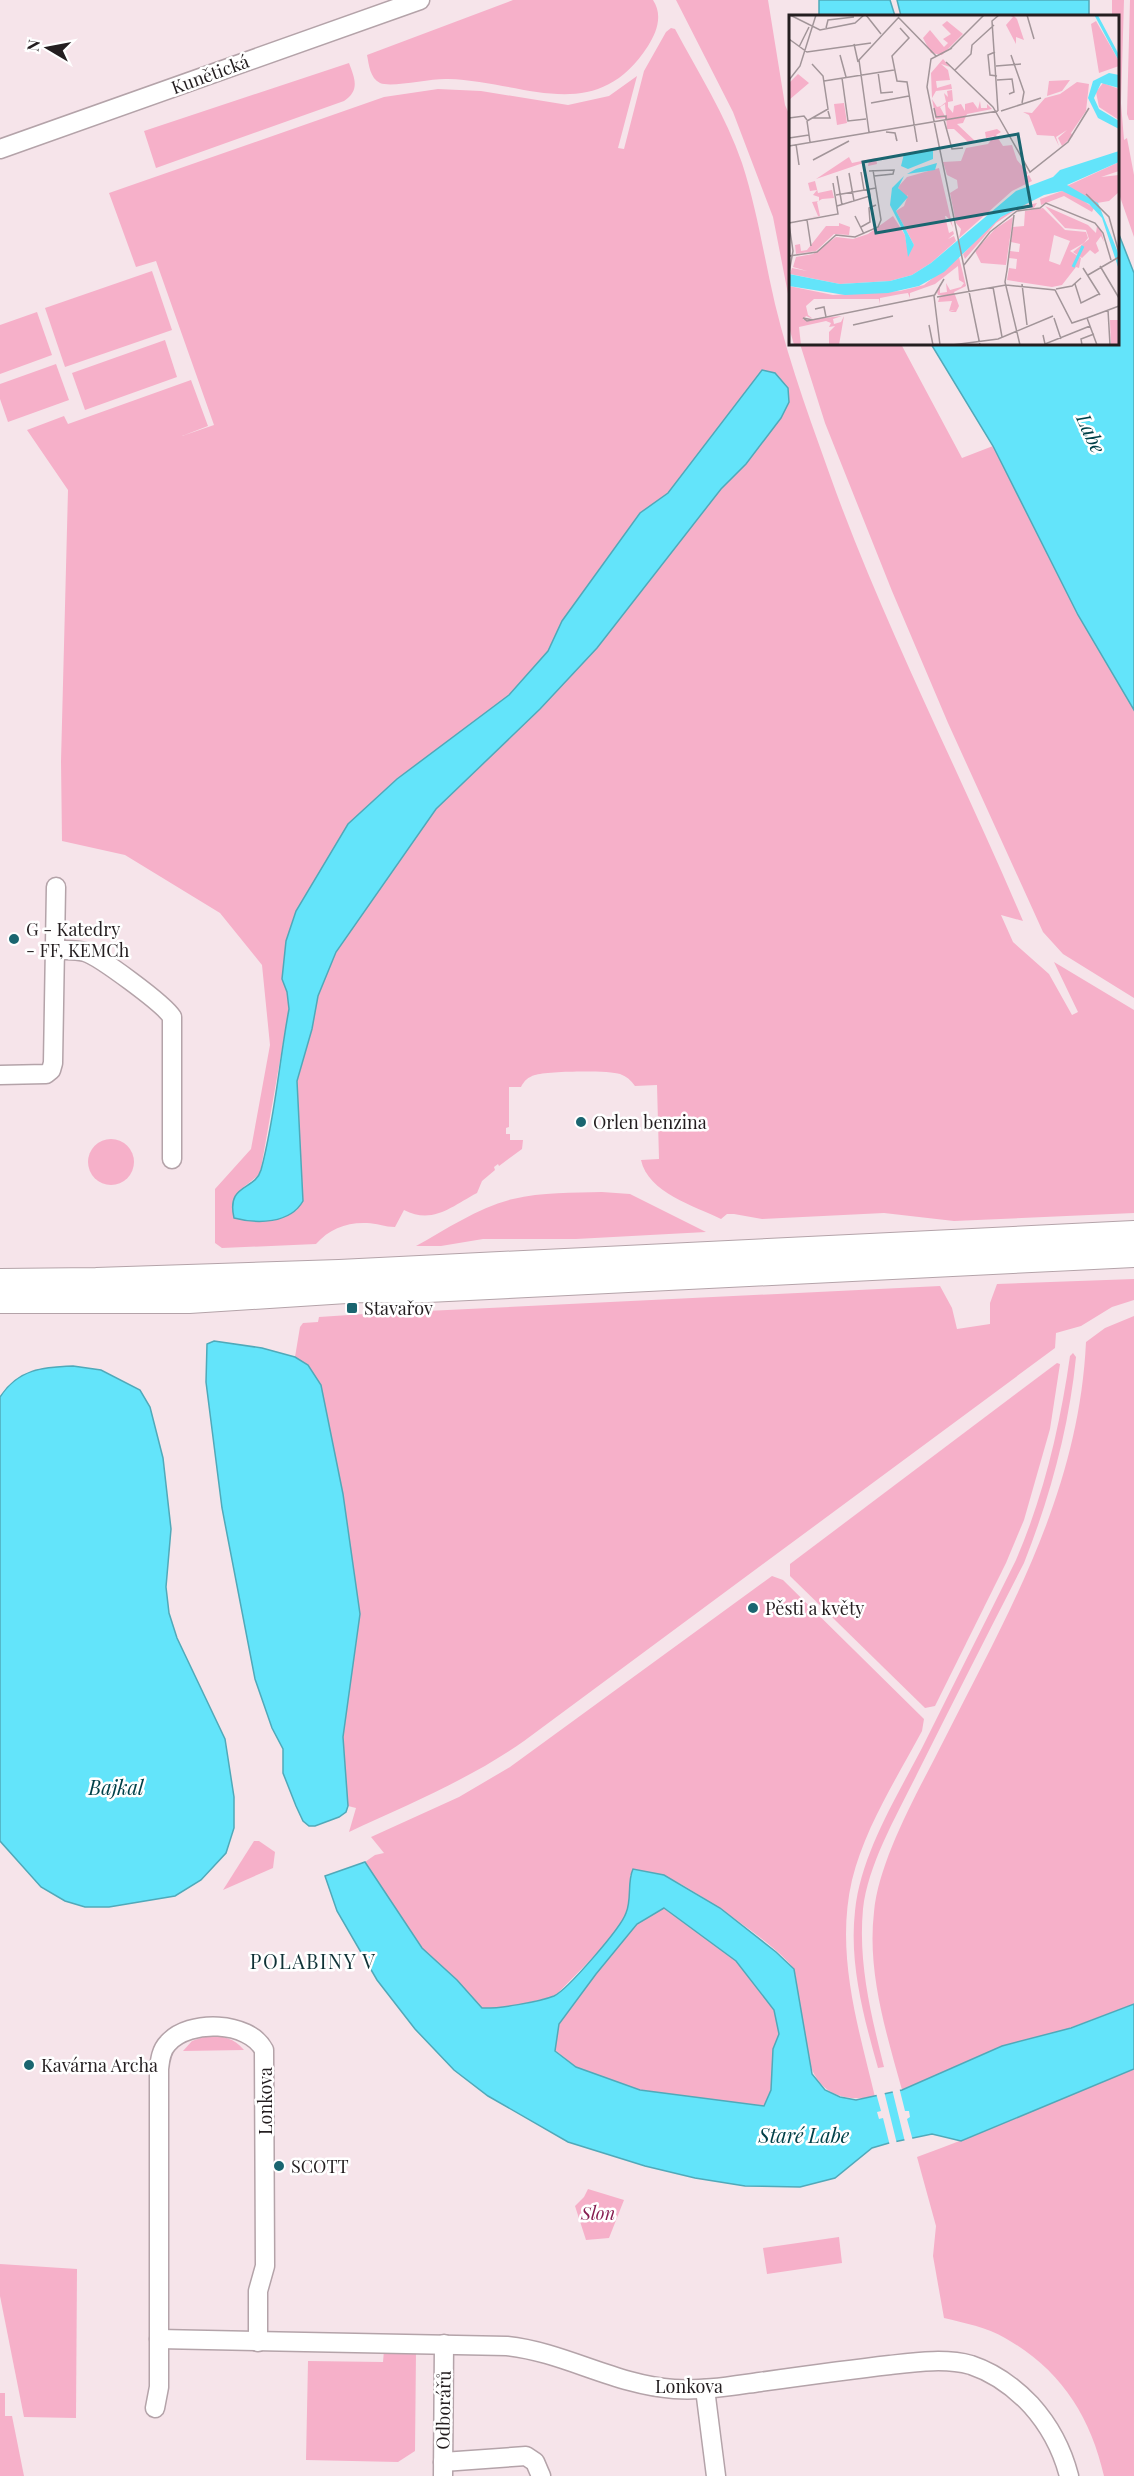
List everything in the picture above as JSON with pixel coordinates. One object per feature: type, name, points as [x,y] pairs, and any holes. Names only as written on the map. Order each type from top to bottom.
[{"type":"main road","points":[[0,1282],[339,1273],[1134,1234]]},
{"type":"main road","points":[[0,1300],[189,1300],[363,1289],[430,1288],[1134,1254]]},
{"type":"street","name":"Kunětická","points":[[0,149],[420,0]]},
{"type":"street","points":[[0,1075],[39,1075],[51,1070],[54,1054],[56,887]]},
{"type":"street","points":[[56,950],[78,951],[94,957],[162,1005],[172,1017],[172,1159]]},
{"type":"street","name":"Lonkova","points":[[155,2408],[159,2387],[160,2060],[165,2046],[176,2036],[204,2027],[218,2026],[248,2036],[261,2044],[264,2050],[265,2266],[258,2291],[258,2342]]},
{"type":"street","name":"Lonkova","points":[[159,2339],[444,2344],[523,2348],[650,2387],[705,2389],[915,2362],[969,2364],[988,2371],[1022,2395],[1049,2429],[1060,2449],[1069,2476]]},
{"type":"street","name":"Odborářů","points":[[443,2469],[444,2344]]},
{"type":"street","points":[[705,2389],[716,2476]]},
{"type":"street","points":[[443,2469],[526,2456],[535,2462],[541,2476]]},
{"type":"green space","points":[[513,0],[653,0],[658,12],[658,23],[648,46],[627,71],[605,86],[581,93],[557,94],[448,79],[386,84],[380,83],[372,75],[367,55]]},
{"type":"green space","points":[[676,0],[768,0],[785,105],[789,114],[789,299],[773,217],[733,112]]},
{"type":"green space","points":[[1112,0],[1124,0],[1121,103],[1124,140],[1127,138],[1134,175],[1134,237],[1119,194],[1119,15],[1112,15]]},
{"type":"green space","points":[[1130,0],[1134,0],[1134,120],[1129,120],[1127,114]]},
{"type":"green space","points":[[671,28],[675,29],[728,128],[742,163],[781,328],[811,422],[879,600],[1023,921],[1001,915],[1013,942],[1049,974],[1072,1015],[1078,1012],[1054,962],[1134,1010],[1134,1213],[954,1221],[884,1213],[762,1219],[727,1214],[721,1219],[674,1197],[663,1190],[645,1171],[641,1160],[659,1159],[657,1085],[635,1086],[626,1077],[614,1073],[564,1072],[535,1075],[521,1087],[509,1087],[509,1127],[506,1128],[506,1134],[510,1134],[510,1140],[523,1140],[522,1149],[499,1166],[498,1164],[494,1167],[495,1170],[482,1181],[477,1193],[451,1208],[424,1216],[404,1210],[395,1227],[367,1223],[346,1225],[333,1230],[316,1244],[222,1248],[215,1243],[215,1189],[251,1149],[270,1045],[262,965],[220,913],[125,855],[62,841],[61,761],[68,490],[27,430],[64,416],[68,424],[191,380],[208,426],[182,436],[214,425],[156,261],[136,267],[109,193],[384,97],[438,89],[481,91],[568,105],[609,96],[637,76],[618,148],[624,149],[644,71],[666,32]],"holes":[[[762,371],[781,418],[746,464],[721,489],[597,648],[540,709],[436,809],[336,952],[318,996],[312,1029],[297,1081],[303,1201],[297,1210],[270,1221],[240,1190],[260,1174],[289,1009],[287,992],[282,979],[348,824],[397,779],[509,695],[548,651],[562,621],[640,513],[668,493]]]},
{"type":"green space","points":[[349,63],[355,84],[352,93],[344,101],[156,168],[144,131]]},
{"type":"green space","points":[[152,271],[172,330],[65,367],[45,308]]},
{"type":"green space","points":[[37,312],[52,355],[0,374],[0,325]]},
{"type":"green space","points":[[165,340],[177,377],[85,410],[72,373]]},
{"type":"green space","points":[[800,345],[902,345],[962,458],[993,446],[1078,615],[1134,710],[1134,998],[1063,954],[1043,932],[948,723],[825,423]]},
{"type":"green space","points":[[56,364],[69,400],[8,422],[0,399],[0,384]]},
{"type":"green space","points":[[111,1139],[127,1146],[134,1162],[127,1178],[111,1185],[95,1178],[88,1162],[95,1146]]},
{"type":"green space","points":[[558,1193],[630,1194],[706,1232],[576,1239],[483,1239],[441,1246],[416,1246],[463,1219],[488,1207],[513,1199]]},
{"type":"green space","points":[[1134,1279],[1134,1300],[1112,1307],[1081,1326],[1056,1333],[1055,1348],[524,1741],[461,1779],[349,1832],[356,1808],[348,1806],[343,1737],[360,1614],[343,1494],[308,1365],[295,1357],[300,1327],[303,1323],[318,1322],[319,1317],[364,1314],[940,1286],[952,1308],[957,1329],[990,1324],[990,1303],[997,1284]]},
{"type":"green space","points":[[1134,1316],[1134,2004],[902,2090],[879,2002],[873,1957],[877,1891],[902,1824],[993,1644],[1037,1548],[1070,1449],[1081,1397],[1086,1342],[1105,1328]]},
{"type":"green space","points":[[1073,1353],[1076,1357],[1073,1384],[1057,1462],[1024,1563],[892,1823],[877,1857],[866,1892],[863,1909],[862,1949],[870,2008],[884,2067],[878,2068],[859,1991],[854,1951],[855,1911],[864,1869],[881,1827],[1016,1560],[1035,1511],[1050,1460],[1070,1356]]},
{"type":"green space","points":[[1057,1363],[1060,1364],[1050,1429],[1024,1520],[1006,1563],[935,1706],[925,1708],[790,1576],[790,1564]]},
{"type":"green space","points":[[772,1576],[783,1580],[924,1719],[922,1731],[882,1803],[865,1841],[852,1880],[847,1907],[847,1962],[856,2016],[875,2097],[851,2098],[833,2093],[821,2084],[812,2070],[807,2053],[793,1968],[771,1946],[734,1918],[667,1877],[630,1875],[631,1897],[626,1915],[606,1944],[555,1996],[498,2010],[482,2008],[457,1980],[422,1948],[365,1862],[375,1855],[384,1853],[371,1837],[459,1797],[510,1767]]},
{"type":"green space","points":[[254,1841],[259,1841],[275,1852],[273,1868],[223,1890]]},
{"type":"green space","points":[[664,1908],[736,1961],[774,2010],[780,2034],[773,2049],[771,2090],[764,2106],[640,2090],[576,2067],[555,2050],[559,2024],[596,1974],[637,1924]]},
{"type":"green space","points":[[209,2035],[228,2038],[244,2050],[183,2051],[192,2041]]},
{"type":"green space","points":[[1134,2069],[1134,2476],[1104,2476],[1098,2454],[1081,2414],[1057,2379],[1042,2364],[998,2334],[944,2318],[933,2256],[936,2226],[917,2157]]},
{"type":"green space","name":"Slon","points":[[588,2189],[624,2200],[609,2238],[586,2240],[575,2206]]},
{"type":"green space","points":[[839,2237],[842,2263],[767,2274],[763,2248]]},
{"type":"green space","points":[[0,2264],[77,2269],[76,2418],[24,2417],[0,2296]]},
{"type":"green space","points":[[384,2350],[416,2351],[415,2451],[398,2462],[306,2460],[308,2361],[383,2362]]},
{"type":"green space","points":[[0,2393],[5,2393],[5,2416],[12,2416],[24,2476],[0,2476]]},
{"type":"water","points":[[819,0],[890,0],[895,15],[819,15]]},
{"type":"water","points":[[897,0],[1089,0],[1089,15],[901,15]]},
{"type":"water","name":"Labe","points":[[1119,235],[1134,273],[1134,710],[1078,615],[993,446],[932,345],[1119,345]]},
{"type":"water","points":[[762,370],[775,373],[788,388],[789,402],[781,418],[746,464],[721,489],[597,648],[540,709],[436,809],[336,952],[318,996],[312,1029],[297,1081],[303,1201],[297,1209],[282,1218],[253,1221],[234,1218],[234,1199],[237,1193],[258,1177],[270,1130],[289,1009],[287,992],[282,979],[286,941],[296,911],[348,824],[397,779],[509,695],[548,651],[562,621],[640,513],[668,493]]},
{"type":"water","points":[[214,1341],[262,1348],[295,1357],[308,1365],[321,1385],[343,1494],[360,1614],[343,1737],[348,1806],[346,1812],[339,1817],[315,1826],[309,1826],[303,1821],[296,1806],[283,1773],[283,1749],[272,1728],[255,1679],[222,1508],[206,1382],[207,1344]]},
{"type":"water","name":"Bajkal","points":[[73,1366],[101,1370],[140,1390],[150,1407],[163,1458],[171,1529],[166,1587],[169,1613],[177,1638],[225,1739],[234,1797],[234,1828],[226,1853],[201,1880],[175,1896],[109,1907],[85,1907],[65,1901],[41,1887],[0,1841],[0,1397],[15,1380],[32,1371]]},
{"type":"water","name":"Staré Labe","points":[[365,1862],[422,1948],[457,1980],[482,2008],[489,2008],[539,2001],[561,1991],[593,1958],[622,1921],[628,1908],[633,1869],[664,1875],[720,1908],[794,1969],[812,2074],[825,2090],[840,2097],[856,2100],[902,2090],[1002,2046],[1071,2028],[1134,2004],[1134,2069],[961,2141],[932,2134],[872,2148],[835,2178],[800,2187],[745,2186],[695,2178],[645,2166],[568,2142],[488,2096],[454,2070],[415,2029],[377,1980],[337,1911],[325,1876]],"holes":[[[664,1908],[736,1961],[774,2010],[779,2034],[773,2049],[771,2090],[764,2106],[640,2090],[576,2067],[555,2051],[559,2024],[596,1974],[637,1924]]]},
{"type":"pier","points":[[899,2087],[905,2111],[909,2111],[910,2117],[907,2119],[913,2141],[905,2142],[892,2089]]},
{"type":"pier","points":[[884,2091],[897,2144],[890,2146],[883,2118],[879,2119],[877,2112],[881,2111],[876,2093]]},
{"type":"place","name":"G - Katedry - FF, KEMCh","points":[[14,939]]},
{"type":"place","name":"Orlen benzina","points":[[581,1122]]},
{"type":"place","name":"Stavařov","points":[[352,1308]]},
{"type":"place","name":"Pěsti a květy","points":[[753,1608]]},
{"type":"place","name":"Kavárna Archa","points":[[29,2065]]},
{"type":"place","name":"SCOTT","points":[[279,2166]]},
{"type":"district","name":"POLABINY V","points":[[313,1960]]}]
